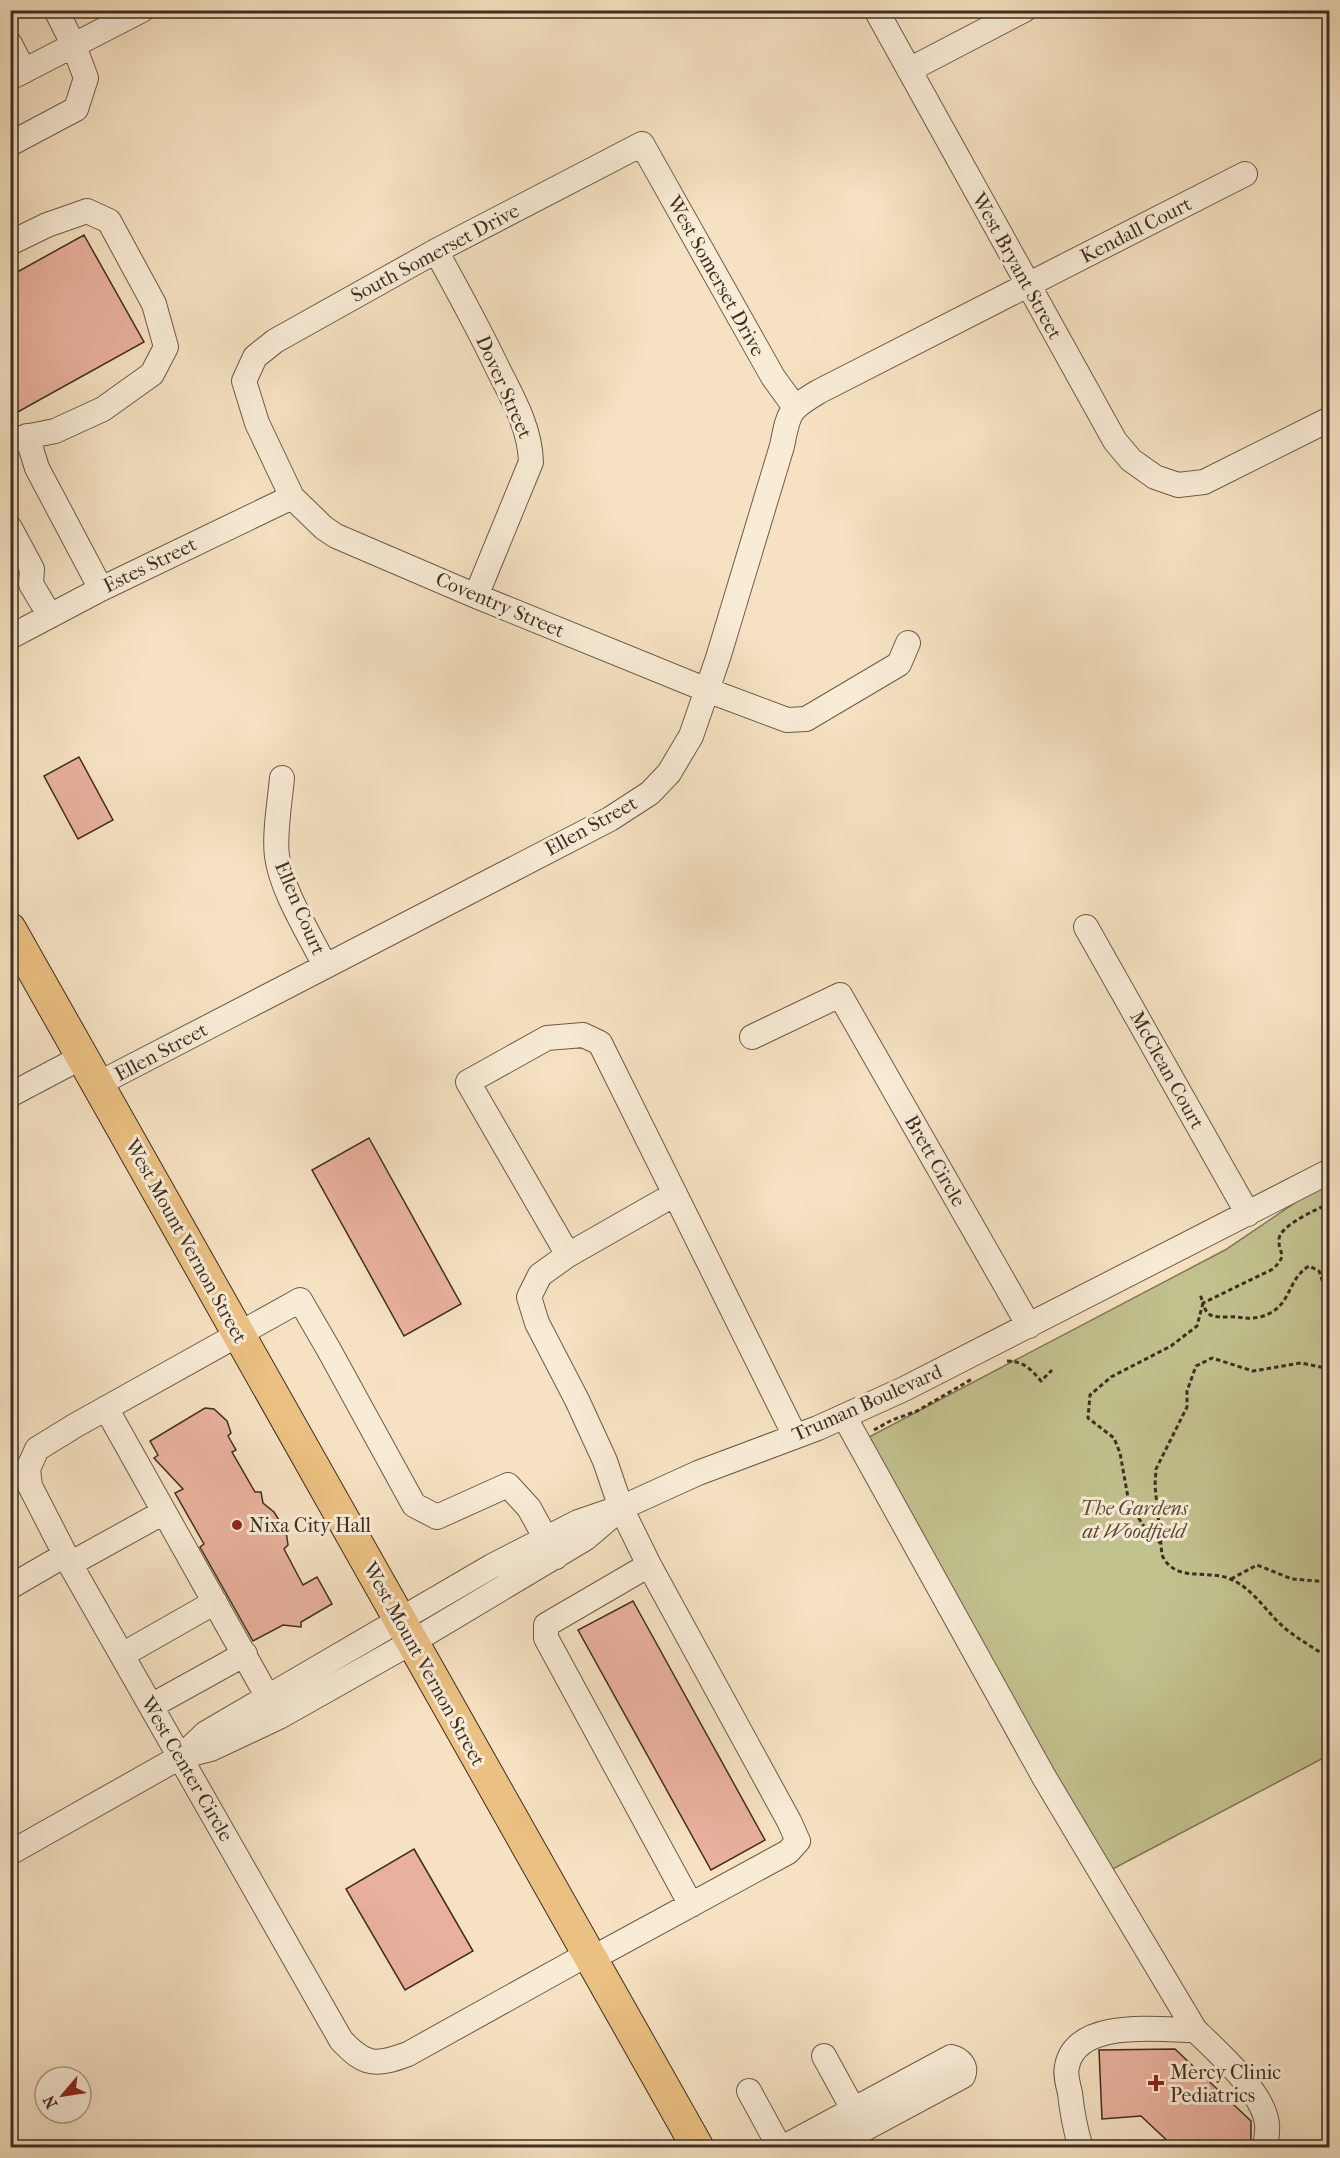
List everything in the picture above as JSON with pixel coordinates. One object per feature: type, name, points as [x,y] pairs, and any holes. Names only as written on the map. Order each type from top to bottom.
[{"type":"main road","name":"West Mount Vernon Street","points":[[10,929],[698,2148]]},
{"type":"street","points":[[10,144],[76,110],[86,78],[74,46],[56,10]]},
{"type":"street","points":[[10,44],[17,74],[142,10]]},
{"type":"street","name":"West Bryant Street","points":[[876,10],[1115,441],[1131,460],[1155,477],[1178,485],[1204,482],[1329,419]]},
{"type":"street","points":[[909,70],[1024,10]]},
{"type":"street","name":"South Somerset Drive","points":[[244,381],[255,357],[275,340],[436,251],[642,144]]},
{"type":"street","name":"West Somerset Drive","points":[[642,144],[773,377],[794,406]]},
{"type":"street","name":"Kendall Court","points":[[794,406],[1245,174]]},
{"type":"street","points":[[10,243],[47,225],[87,211],[109,221],[154,304],[166,347],[152,374],[103,409],[55,430],[19,438],[101,589]]},
{"type":"street","name":"Dover Street","points":[[436,251],[469,309],[515,404],[530,445],[531,462],[476,596]]},
{"type":"street","name":"Coventry Street","points":[[244,381],[257,423],[292,496],[324,528],[336,536],[476,596],[707,690],[788,720],[806,719],[899,664],[908,643]]},
{"type":"street","name":"Ellen Street","points":[[98,1084],[610,819],[650,793],[669,773],[691,736],[772,479],[787,422],[794,406]]},
{"type":"street","name":"Estes Street","points":[[10,637],[101,589],[292,496]]},
{"type":"street","points":[[10,528],[32,569],[31,584],[50,616]]},
{"type":"street","name":"Ellen Court","points":[[282,778],[276,855],[293,903],[325,966]]},
{"type":"street","name":"McClean Court","points":[[1086,927],[1248,1214]]},
{"type":"street","name":"Brett Circle","points":[[752,1037],[840,995],[1029,1326]]},
{"type":"street","points":[[568,1255],[468,1082],[547,1038],[583,1035],[600,1043],[795,1436]]},
{"type":"street","points":[[10,1095],[82,1057]]},
{"type":"street","name":"Truman Boulevard","points":[[10,1852],[180,1757],[211,1749],[274,1707],[551,1548],[586,1538],[621,1508],[698,1473],[795,1436],[904,1389],[1329,1171]]},
{"type":"street","points":[[675,1194],[568,1255],[540,1275],[529,1297],[537,1323],[577,1400],[604,1461],[621,1508],[649,1565],[546,1624],[546,1638],[691,1905]]},
{"type":"street","name":"West Center Circle","points":[[551,1548],[529,1508],[508,1485],[437,1517],[414,1505],[300,1300],[37,1449],[28,1469],[30,1486],[67,1560],[341,2040],[357,2057],[372,2062],[389,2061],[408,2054],[691,1905],[788,1852],[798,1841],[649,1565]]},
{"type":"street","points":[[106,1408],[274,1707]]},
{"type":"street","points":[[844,1416],[1044,1777],[1195,2030],[1262,2103],[1268,2125],[1265,2148]]},
{"type":"street","points":[[10,1587],[164,1512]]},
{"type":"street","points":[[122,1655],[215,1602]]},
{"type":"street","points":[[151,1706],[244,1654]]},
{"type":"street","points":[[1081,2148],[1073,2124],[1066,2067],[1072,2052],[1089,2037],[1113,2030],[1195,2030]]},
{"type":"street","points":[[824,2056],[853,2109]]},
{"type":"street","points":[[749,2091],[781,2148],[853,2109],[882,2106],[829,2148]]},
{"type":"path","points":[[1162,1546],[1143,1525],[1129,1503],[1120,1453],[1114,1438],[1088,1418],[1090,1395],[1111,1377],[1171,1346],[1197,1326],[1203,1304],[1272,1269],[1280,1262],[1282,1255],[1279,1238],[1282,1231],[1289,1224],[1329,1203]]},
{"type":"path","points":[[1200,1294],[1205,1311],[1216,1318],[1259,1317],[1272,1312],[1285,1302],[1296,1279],[1310,1266],[1319,1271],[1329,1303]]},
{"type":"path","points":[[1329,1369],[1301,1363],[1253,1371],[1212,1359],[1196,1366],[1186,1391],[1187,1407],[1156,1469],[1155,1486],[1162,1555],[1166,1564],[1188,1574],[1215,1574],[1231,1579],[1260,1602],[1287,1630],[1329,1659]]},
{"type":"path","points":[[1001,1364],[1008,1360],[1023,1363],[1041,1381],[1052,1370]]},
{"type":"path","points":[[858,1443],[867,1438],[876,1428],[917,1411],[974,1378]]},
{"type":"path","points":[[1231,1579],[1257,1565],[1292,1579],[1329,1582]]},
{"type":"green space","name":"The Gardens at Woodfield","points":[[1329,1180],[1329,1755],[1107,1872],[867,1438],[1225,1250]]},
{"type":"building","points":[[84,235],[144,342],[16,413],[10,403],[10,276]]},
{"type":"building","points":[[79,757],[113,820],[78,839],[44,776]]},
{"type":"building","points":[[369,1138],[461,1304],[404,1336],[312,1170]]},
{"type":"building","name":"Nixa City Hall","points":[[205,1408],[214,1409],[227,1421],[231,1433],[228,1436],[236,1450],[232,1452],[255,1492],[261,1492],[263,1503],[274,1512],[282,1525],[285,1524],[288,1545],[284,1549],[303,1585],[317,1577],[332,1604],[301,1622],[301,1627],[283,1625],[253,1641],[200,1547],[204,1544],[175,1493],[183,1489],[154,1458],[158,1455],[150,1441]]},
{"type":"building","points":[[633,1601],[765,1840],[711,1870],[578,1630]]},
{"type":"building","points":[[414,1849],[473,1951],[405,1990],[346,1889]]},
{"type":"building","name":"Mercy Clinic Pediatrics","points":[[1175,2049],[1251,2121],[1251,2148],[1175,2148],[1141,2116],[1102,2119],[1099,2050]]},
{"type":"place","name":"Nixa City Hall","points":[[237,1525]]},
{"type":"place","name":"Mercy Clinic Pediatrics","points":[[1156,2083]]}]
